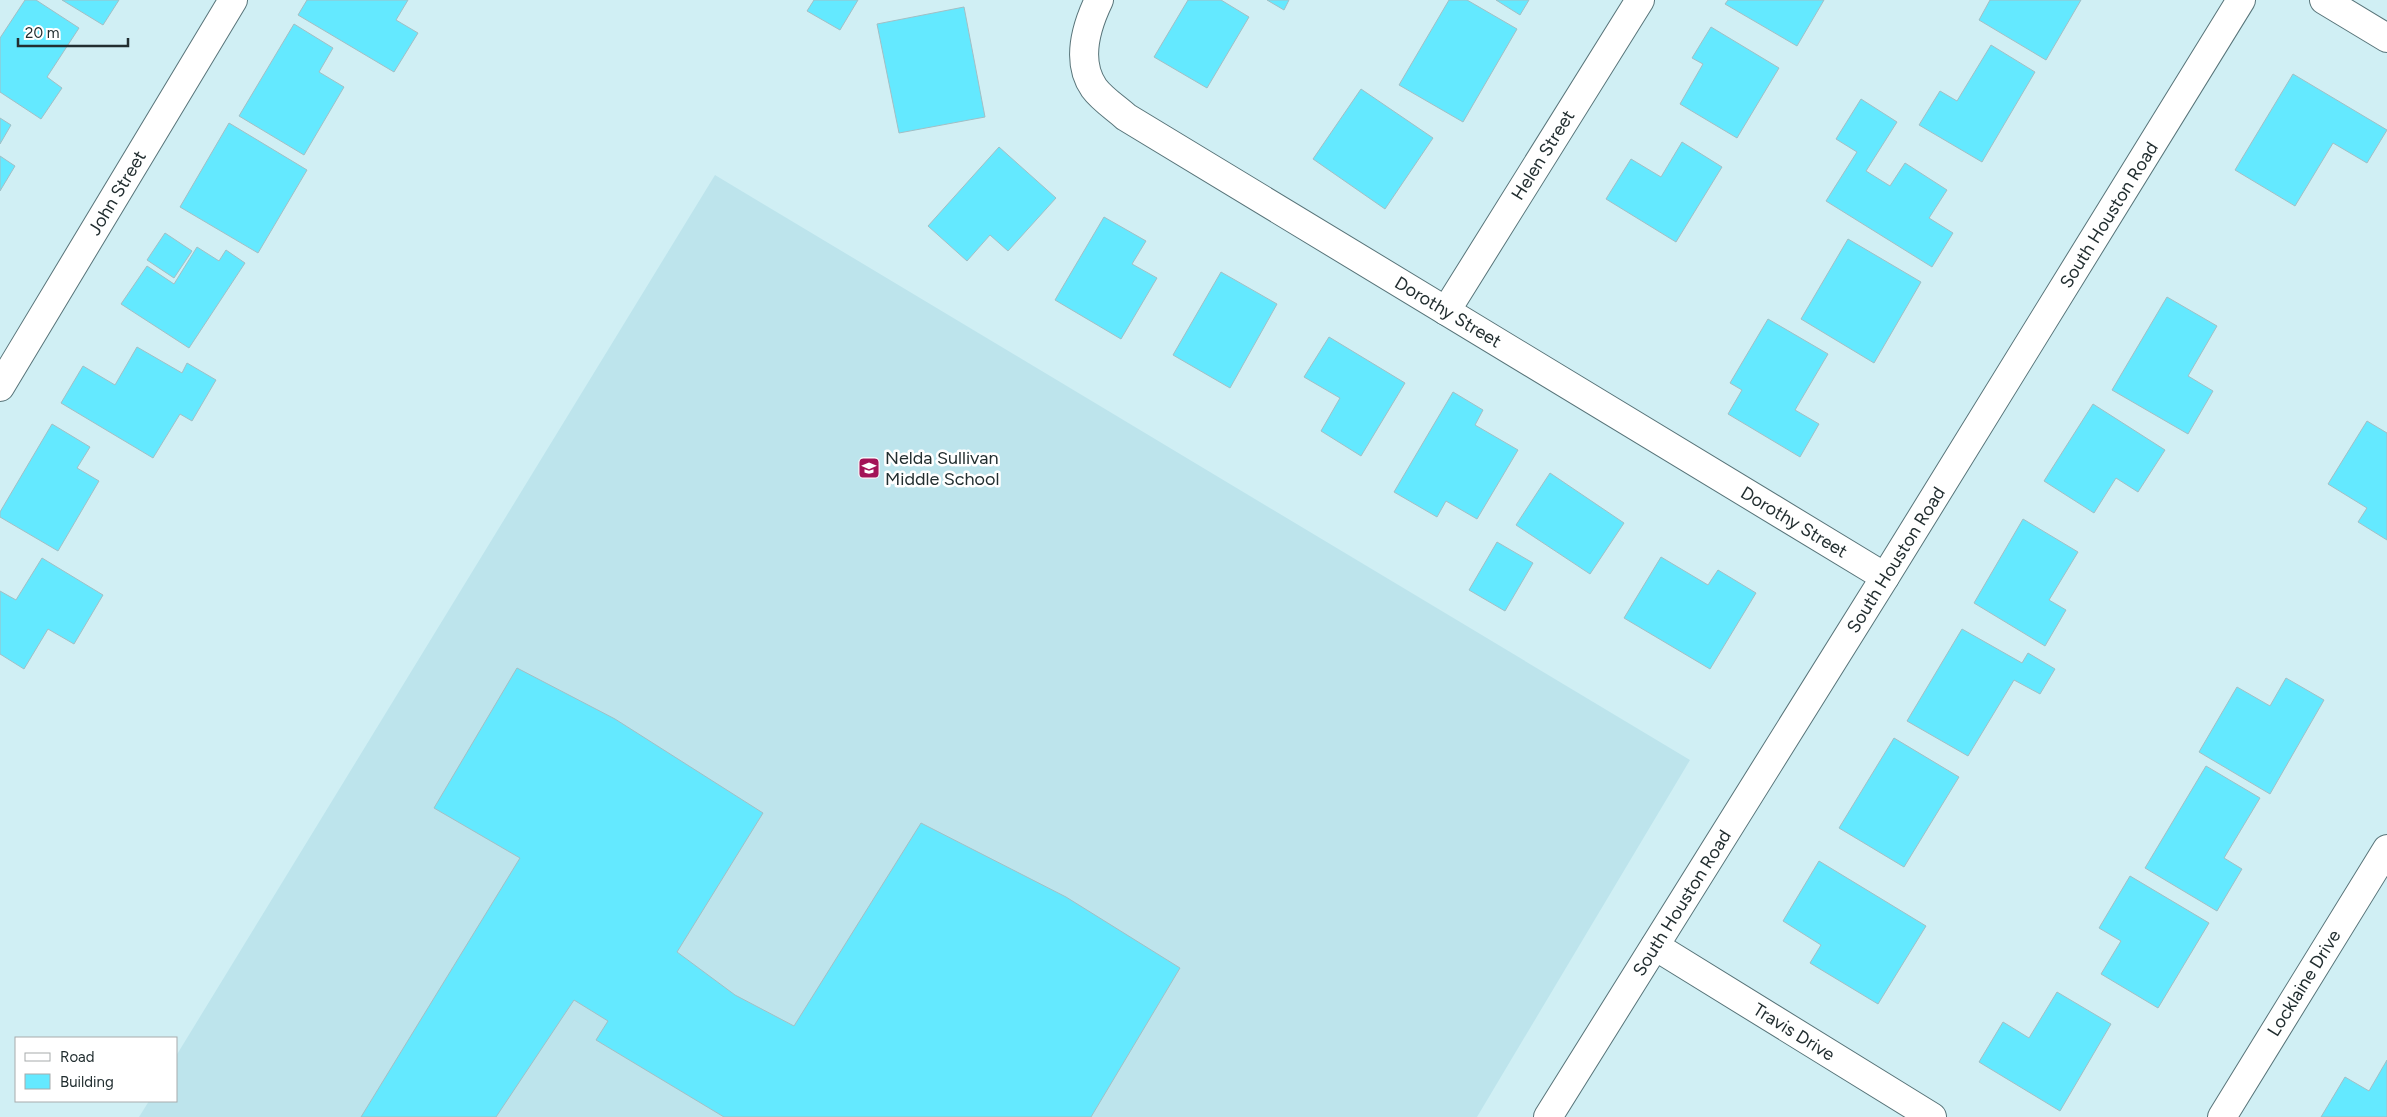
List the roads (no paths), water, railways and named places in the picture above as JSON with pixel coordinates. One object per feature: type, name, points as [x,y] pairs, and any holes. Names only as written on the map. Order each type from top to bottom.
[{"type":"street","name":"John Street","points":[[0,387],[233,0]]},
{"type":"street","name":"Dorothy Street","points":[[1099,0],[1085,36],[1085,73],[1095,90],[1126,117],[1885,577]]},
{"type":"street","name":"Helen Street","points":[[1446,311],[1640,0]]},
{"type":"street","name":"South Houston Road","points":[[1548,1117],[1885,577],[2241,0]]},
{"type":"street","points":[[2324,0],[2387,38]]},
{"type":"street","name":"Locklaine Drive","points":[[2222,1117],[2387,849]]},
{"type":"street","name":"Travis Drive","points":[[1656,946],[1932,1117]]},
{"type":"place","name":"Nelda Sullivan Middle School","points":[[869,468]]}]
